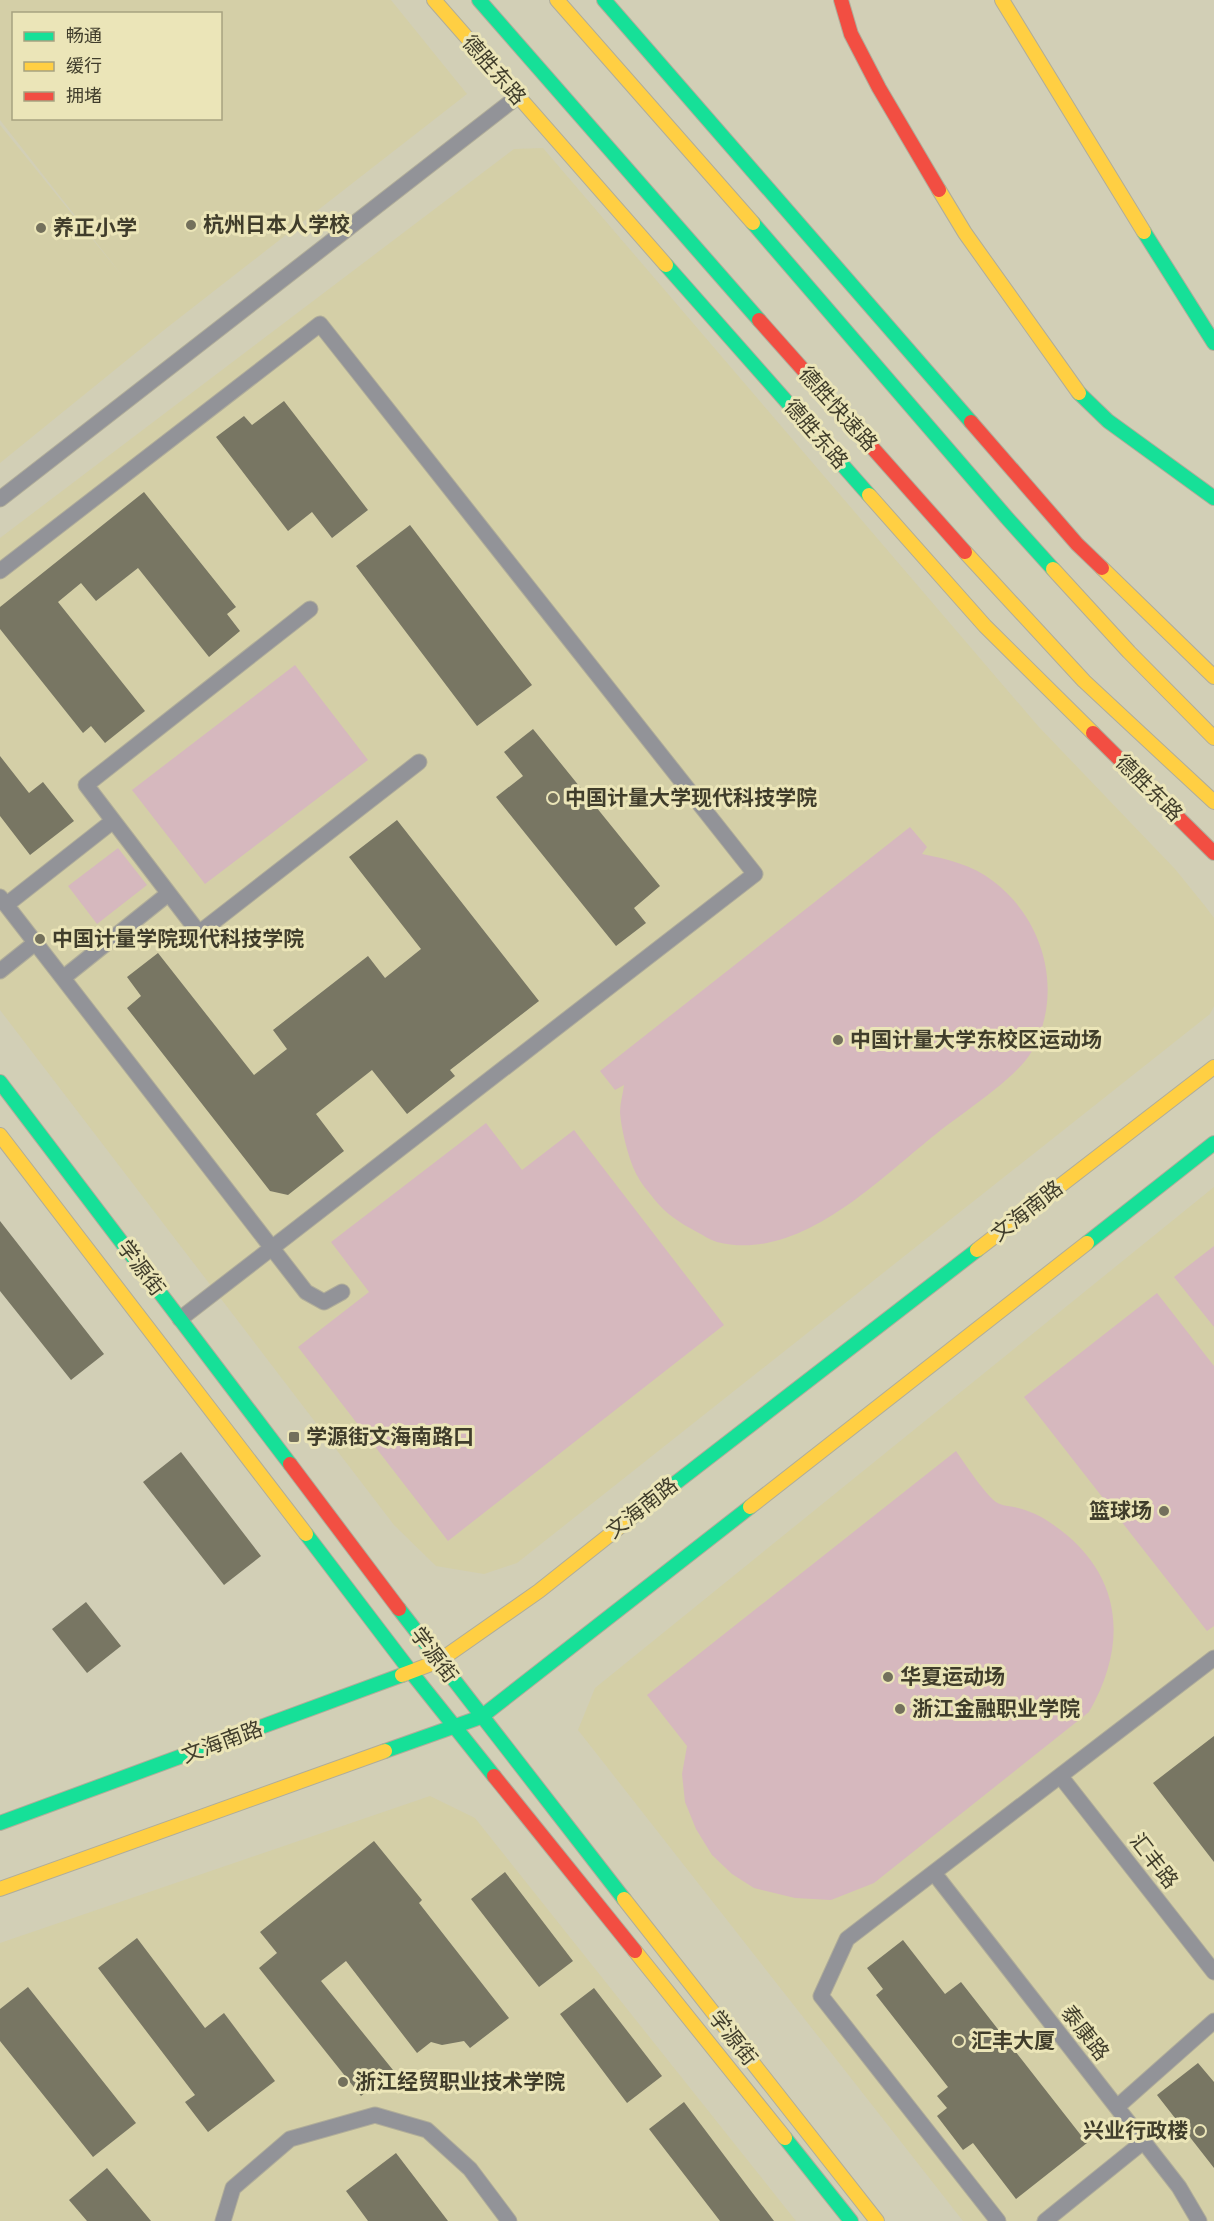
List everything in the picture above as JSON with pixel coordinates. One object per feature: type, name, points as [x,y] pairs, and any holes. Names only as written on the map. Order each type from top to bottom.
[{"type":"main road","name":"德胜东路","points":[[434,0],[985,626],[1214,853]]},
{"type":"main road","name":"德胜快速路","points":[[479,0],[953,539],[1084,681],[1214,802]]},
{"type":"main road","points":[[557,0],[710,173],[1007,518],[1129,652],[1214,738]]},
{"type":"main road","points":[[604,0],[1077,544],[1214,677]]},
{"type":"main road","points":[[841,0],[850,34],[959,224],[1076,390],[1108,421],[1214,498]]},
{"type":"main road","points":[[1002,0],[1092,150],[1214,343]]},
{"type":"main road","name":"文海南路","points":[[0,1823],[440,1661],[539,1591],[632,1515],[1214,1067]]},
{"type":"main road","name":"学源街","points":[[0,1082],[481,1717],[877,2221]]},
{"type":"main road","points":[[0,1135],[411,1672],[851,2221]]},
{"type":"main road","points":[[0,1889],[481,1717],[1214,1143]]},
{"type":"street","points":[[0,499],[517,97]]},
{"type":"street","points":[[0,571],[320,324],[755,874],[180,1319]]},
{"type":"street","points":[[310,609],[86,785],[199,933],[419,762]]},
{"type":"street","points":[[113,821],[3,901],[306,1292],[324,1302],[342,1292]]},
{"type":"street","points":[[63,978],[168,894]]},
{"type":"street","points":[[0,971],[35,943]]},
{"type":"street","points":[[998,2221],[821,1996],[847,1939],[1214,1658]]},
{"type":"street","name":"汇丰路","points":[[1060,1777],[1212,1966]]},
{"type":"street","name":"泰康路","points":[[934,1873],[1179,2187],[1199,2221]]},
{"type":"street","points":[[1117,2108],[1214,2021]]},
{"type":"street","points":[[223,2221],[233,2188],[290,2139],[375,2115],[427,2130],[470,2169],[509,2221]]},
{"type":"street","points":[[1045,2221],[1143,2142]]},
{"type":"shaded area","name":"杭州日本人学校","points":[[0,0],[391,0],[467,94],[164,330],[0,463],[0,125],[124,278],[0,120]]},
{"type":"shaded area","name":"中国计量大学现代科技学院","points":[[543,148],[1038,726],[1175,869],[1205,906],[1214,918],[1214,1006],[1210,1014],[517,1563],[484,1574],[436,1566],[394,1525],[0,1010],[0,538],[514,149]]},
{"type":"shaded area","points":[[295,665],[368,760],[205,884],[132,790]]},
{"type":"shaded area","name":"中国计量大学东校区运动场","points":[[910,827],[927,847],[922,854],[959,863],[985,875],[1011,897],[1026,916],[1037,937],[1044,959],[1047,982],[1047,1005],[1042,1029],[1032,1051],[1002,1084],[836,1213],[807,1229],[778,1240],[748,1245],[712,1240],[668,1214],[641,1183],[632,1163],[622,1127],[620,1109],[624,1085],[615,1090],[600,1071]]},
{"type":"shaded area","points":[[118,848],[147,885],[97,924],[68,886]]},
{"type":"shaded area","points":[[486,1123],[522,1170],[574,1130],[724,1325],[448,1541],[298,1347],[369,1292],[331,1242]]},
{"type":"shaded area","name":"浙江金融职业学院","points":[[1214,1187],[1214,2221],[963,2221],[578,1730],[595,1688]]},
{"type":"shaded area","points":[[1214,1246],[1214,1327],[1174,1277]]},
{"type":"shaded area","name":"篮球场","points":[[1157,1293],[1214,1366],[1214,1626],[1207,1631],[1024,1397]]},
{"type":"shaded area","name":"华夏运动场","points":[[956,1451],[991,1498],[1003,1505],[1015,1507],[1043,1518],[1069,1537],[1089,1558],[1103,1580],[1111,1604],[1114,1630],[1111,1657],[1103,1684],[1089,1712],[874,1883],[831,1900],[795,1898],[754,1888],[732,1874],[712,1855],[696,1829],[685,1802],[682,1774],[687,1746],[647,1695]]},
{"type":"shaded area","name":"浙江经贸职业技术学院","points":[[430,1796],[475,1818],[796,2221],[0,2221],[0,1943]]},
{"type":"building","points":[[284,401],[368,510],[332,538],[312,512],[288,531],[216,437],[244,416],[252,425]]},
{"type":"building","points":[[144,492],[236,607],[227,614],[240,631],[209,657],[138,568],[96,601],[81,583],[58,602],[145,711],[105,743],[91,726],[83,733],[0,629],[0,607]]},
{"type":"building","points":[[410,525],[532,685],[477,726],[356,566]]},
{"type":"building","points":[[533,729],[660,886],[634,908],[646,923],[616,946],[496,797],[523,776],[504,752]]},
{"type":"building","points":[[0,756],[29,793],[43,782],[74,821],[30,855],[0,816]]},
{"type":"building","points":[[397,820],[539,1001],[450,1070],[455,1076],[407,1114],[372,1070],[316,1114],[344,1151],[288,1195],[270,1191],[127,1008],[141,996],[127,977],[158,953],[254,1075],[287,1049],[273,1030],[368,956],[385,978],[421,949],[349,857]]},
{"type":"building","points":[[0,1221],[104,1354],[71,1380],[0,1291]]},
{"type":"building","points":[[181,1452],[261,1556],[224,1585],[143,1482]]},
{"type":"building","points":[[86,1602],[121,1646],[87,1673],[52,1629]]},
{"type":"building","points":[[1214,1736],[1214,1862],[1153,1783]]},
{"type":"building","points":[[374,1841],[422,1900],[419,1903],[509,2018],[470,2048],[464,2041],[442,2045],[431,2042],[417,2053],[346,1961],[321,1981],[393,2070],[361,2096],[259,1968],[277,1953],[260,1932]]},
{"type":"building","points":[[505,1872],[573,1961],[539,1987],[471,1899]]},
{"type":"building","points":[[137,1938],[205,2028],[224,2013],[275,2081],[208,2132],[185,2102],[195,2095],[98,1968]]},
{"type":"building","name":"汇丰大厦","points":[[903,1940],[945,1994],[961,1982],[1087,2143],[1016,2199],[973,2143],[963,2150],[937,2116],[947,2108],[937,2096],[948,2087],[876,1995],[883,1989],[867,1968]]},
{"type":"building","points":[[28,1987],[136,2123],[93,2157],[0,2041],[0,2009]]},
{"type":"building","points":[[594,1988],[662,2076],[627,2103],[560,2014]]},
{"type":"building","name":"兴业行政楼","points":[[1198,2063],[1214,2082],[1214,2168],[1157,2095]]},
{"type":"building","points":[[684,2102],[774,2221],[720,2221],[649,2129]]},
{"type":"building","points":[[396,2153],[448,2221],[368,2221],[346,2191]]},
{"type":"building","points":[[107,2168],[151,2221],[87,2221],[69,2200]]},
{"type":"traffic: fast","points":[[479,0],[759,320]]},
{"type":"traffic: fast","points":[[604,0],[971,422]]},
{"type":"traffic: fast","points":[[753,223],[1053,569]]},
{"type":"traffic: fast","points":[[1144,232],[1214,343]]},
{"type":"traffic: fast","points":[[666,265],[869,495]]},
{"type":"traffic: fast","points":[[1079,393],[1108,421],[1214,498]]},
{"type":"traffic: fast","points":[[0,1082],[290,1464]]},
{"type":"traffic: fast","points":[[1087,1243],[1214,1143]]},
{"type":"traffic: fast","points":[[651,1502],[977,1250]]},
{"type":"traffic: fast","points":[[385,1751],[481,1717],[750,1507]]},
{"type":"traffic: fast","points":[[306,1534],[494,1776]]},
{"type":"traffic: fast","points":[[399,1609],[624,1899]]},
{"type":"traffic: fast","points":[[0,1823],[402,1675]]},
{"type":"traffic: fast","points":[[785,2138],[851,2221]]},
{"type":"traffic: slow","points":[[434,0],[666,265]]},
{"type":"traffic: slow","points":[[557,0],[753,223]]},
{"type":"traffic: slow","points":[[1002,0],[1144,232]]},
{"type":"traffic: slow","points":[[939,190],[965,233],[1079,393]]},
{"type":"traffic: slow","points":[[869,495],[985,626],[1093,733]]},
{"type":"traffic: slow","points":[[965,552],[1084,681],[1214,802]]},
{"type":"traffic: slow","points":[[1102,568],[1214,677]]},
{"type":"traffic: slow","points":[[1053,569],[1129,652],[1214,738]]},
{"type":"traffic: slow","points":[[977,1250],[1214,1067]]},
{"type":"traffic: slow","points":[[0,1135],[306,1534]]},
{"type":"traffic: slow","points":[[750,1507],[1087,1243]]},
{"type":"traffic: slow","points":[[402,1675],[439,1661],[539,1591],[651,1502]]},
{"type":"traffic: slow","points":[[0,1889],[385,1751]]},
{"type":"traffic: slow","points":[[624,1899],[877,2221]]},
{"type":"traffic: slow","points":[[635,1951],[785,2138]]},
{"type":"traffic: jam","points":[[841,0],[851,34],[879,88],[939,190]]},
{"type":"traffic: jam","points":[[759,320],[965,552]]},
{"type":"traffic: jam","points":[[971,422],[1077,544],[1102,568]]},
{"type":"traffic: jam","points":[[1093,733],[1214,853]]},
{"type":"traffic: jam","points":[[290,1464],[399,1609]]},
{"type":"traffic: jam","points":[[494,1776],[635,1951]]},
{"type":"place","name":"杭州日本人学校","points":[[191,225]]},
{"type":"place","name":"养正小学","points":[[41,228]]},
{"type":"place","name":"中国计量大学现代科技学院","points":[[553,798]]},
{"type":"place","name":"中国计量学院现代科技学院","points":[[40,939]]},
{"type":"place","name":"中国计量大学东校区运动场","points":[[838,1040]]},
{"type":"place","name":"学源街文海南路口","points":[[294,1437]]},
{"type":"place","name":"篮球场","points":[[1164,1511]]},
{"type":"place","name":"华夏运动场","points":[[888,1677]]},
{"type":"place","name":"浙江金融职业学院","points":[[900,1709]]},
{"type":"place","name":"汇丰大厦","points":[[959,2041]]},
{"type":"place","name":"浙江经贸职业技术学院","points":[[343,2082]]},
{"type":"place","name":"兴业行政楼","points":[[1200,2131]]}]
